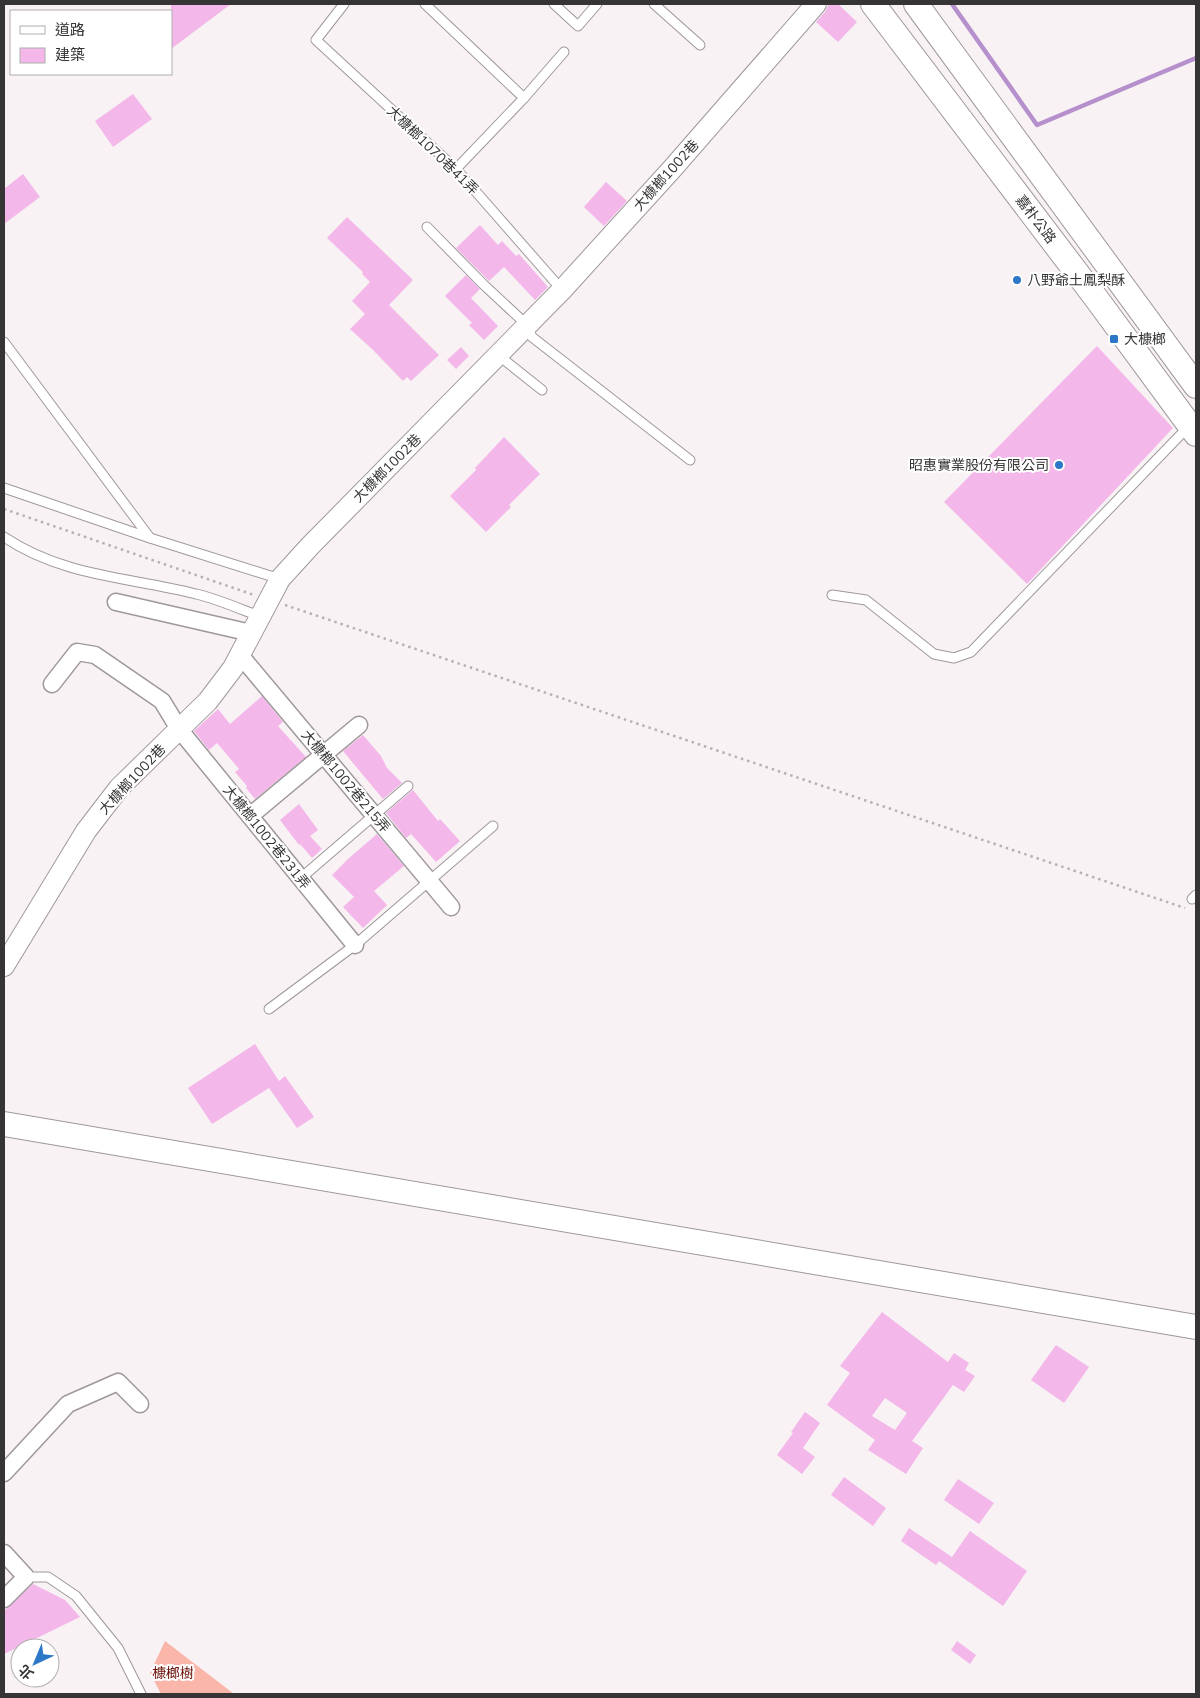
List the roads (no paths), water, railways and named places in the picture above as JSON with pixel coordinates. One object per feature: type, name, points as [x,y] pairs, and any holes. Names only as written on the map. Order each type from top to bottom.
[{"type":"main road","name":"嘉朴公路","points":[[873,4],[1193,430]]},
{"type":"main road","points":[[916,4],[1196,386]]},
{"type":"main road","points":[[4,1124],[1196,1327]]},
{"type":"street","name":"大槺榔1002巷","points":[[4,966],[86,831],[119,788],[208,701],[232,668],[280,579],[310,546],[562,290],[672,169],[816,4]]},
{"type":"street","points":[[116,602],[261,617]]},
{"type":"street","name":"大槺榔1002巷231弄","points":[[52,684],[77,652],[95,655],[162,701],[179,729],[355,945]]},
{"type":"street","name":"大槺榔1002巷215弄","points":[[240,655],[451,907]]},
{"type":"street","points":[[250,816],[359,725]]},
{"type":"street","points":[[4,1473],[68,1404],[118,1382],[140,1404]]},
{"type":"street","points":[[4,1553],[26,1577],[4,1598]]},
{"type":"lane","name":"大槺榔1070巷41弄","points":[[344,4],[316,40],[456,169],[562,290]]},
{"type":"lane","points":[[425,4],[524,98]]},
{"type":"lane","points":[[554,4],[578,26],[597,4]]},
{"type":"lane","points":[[654,4],[700,45]]},
{"type":"lane","points":[[456,169],[524,98],[564,52]]},
{"type":"lane","points":[[427,227],[527,326],[532,336],[690,460]]},
{"type":"lane","points":[[4,342],[150,538]]},
{"type":"lane","points":[[498,355],[542,390]]},
{"type":"lane","points":[[832,595],[866,600],[934,654],[954,658],[971,652],[1193,430]]},
{"type":"lane","points":[[4,488],[150,538],[280,579]]},
{"type":"lane","points":[[4,537],[30,554],[76,570],[198,594],[261,617]]},
{"type":"lane","points":[[301,878],[408,786]]},
{"type":"lane","points":[[269,1009],[355,945],[493,826]]},
{"type":"lane","points":[[26,1577],[48,1577],[76,1596],[118,1648],[141,1694]]},
{"type":"waterway","points":[[952,4],[1037,125],[1196,58]]},
{"type":"place","name":"八野爺土鳳梨酥","points":[[1017,280]]},
{"type":"place","name":"大槺榔","points":[[1114,339]]},
{"type":"place","name":"昭惠實業股份有限公司","points":[[1059,465]]},
{"type":"park label","name":"槺榔樹","points":[[173,1673]]}]
